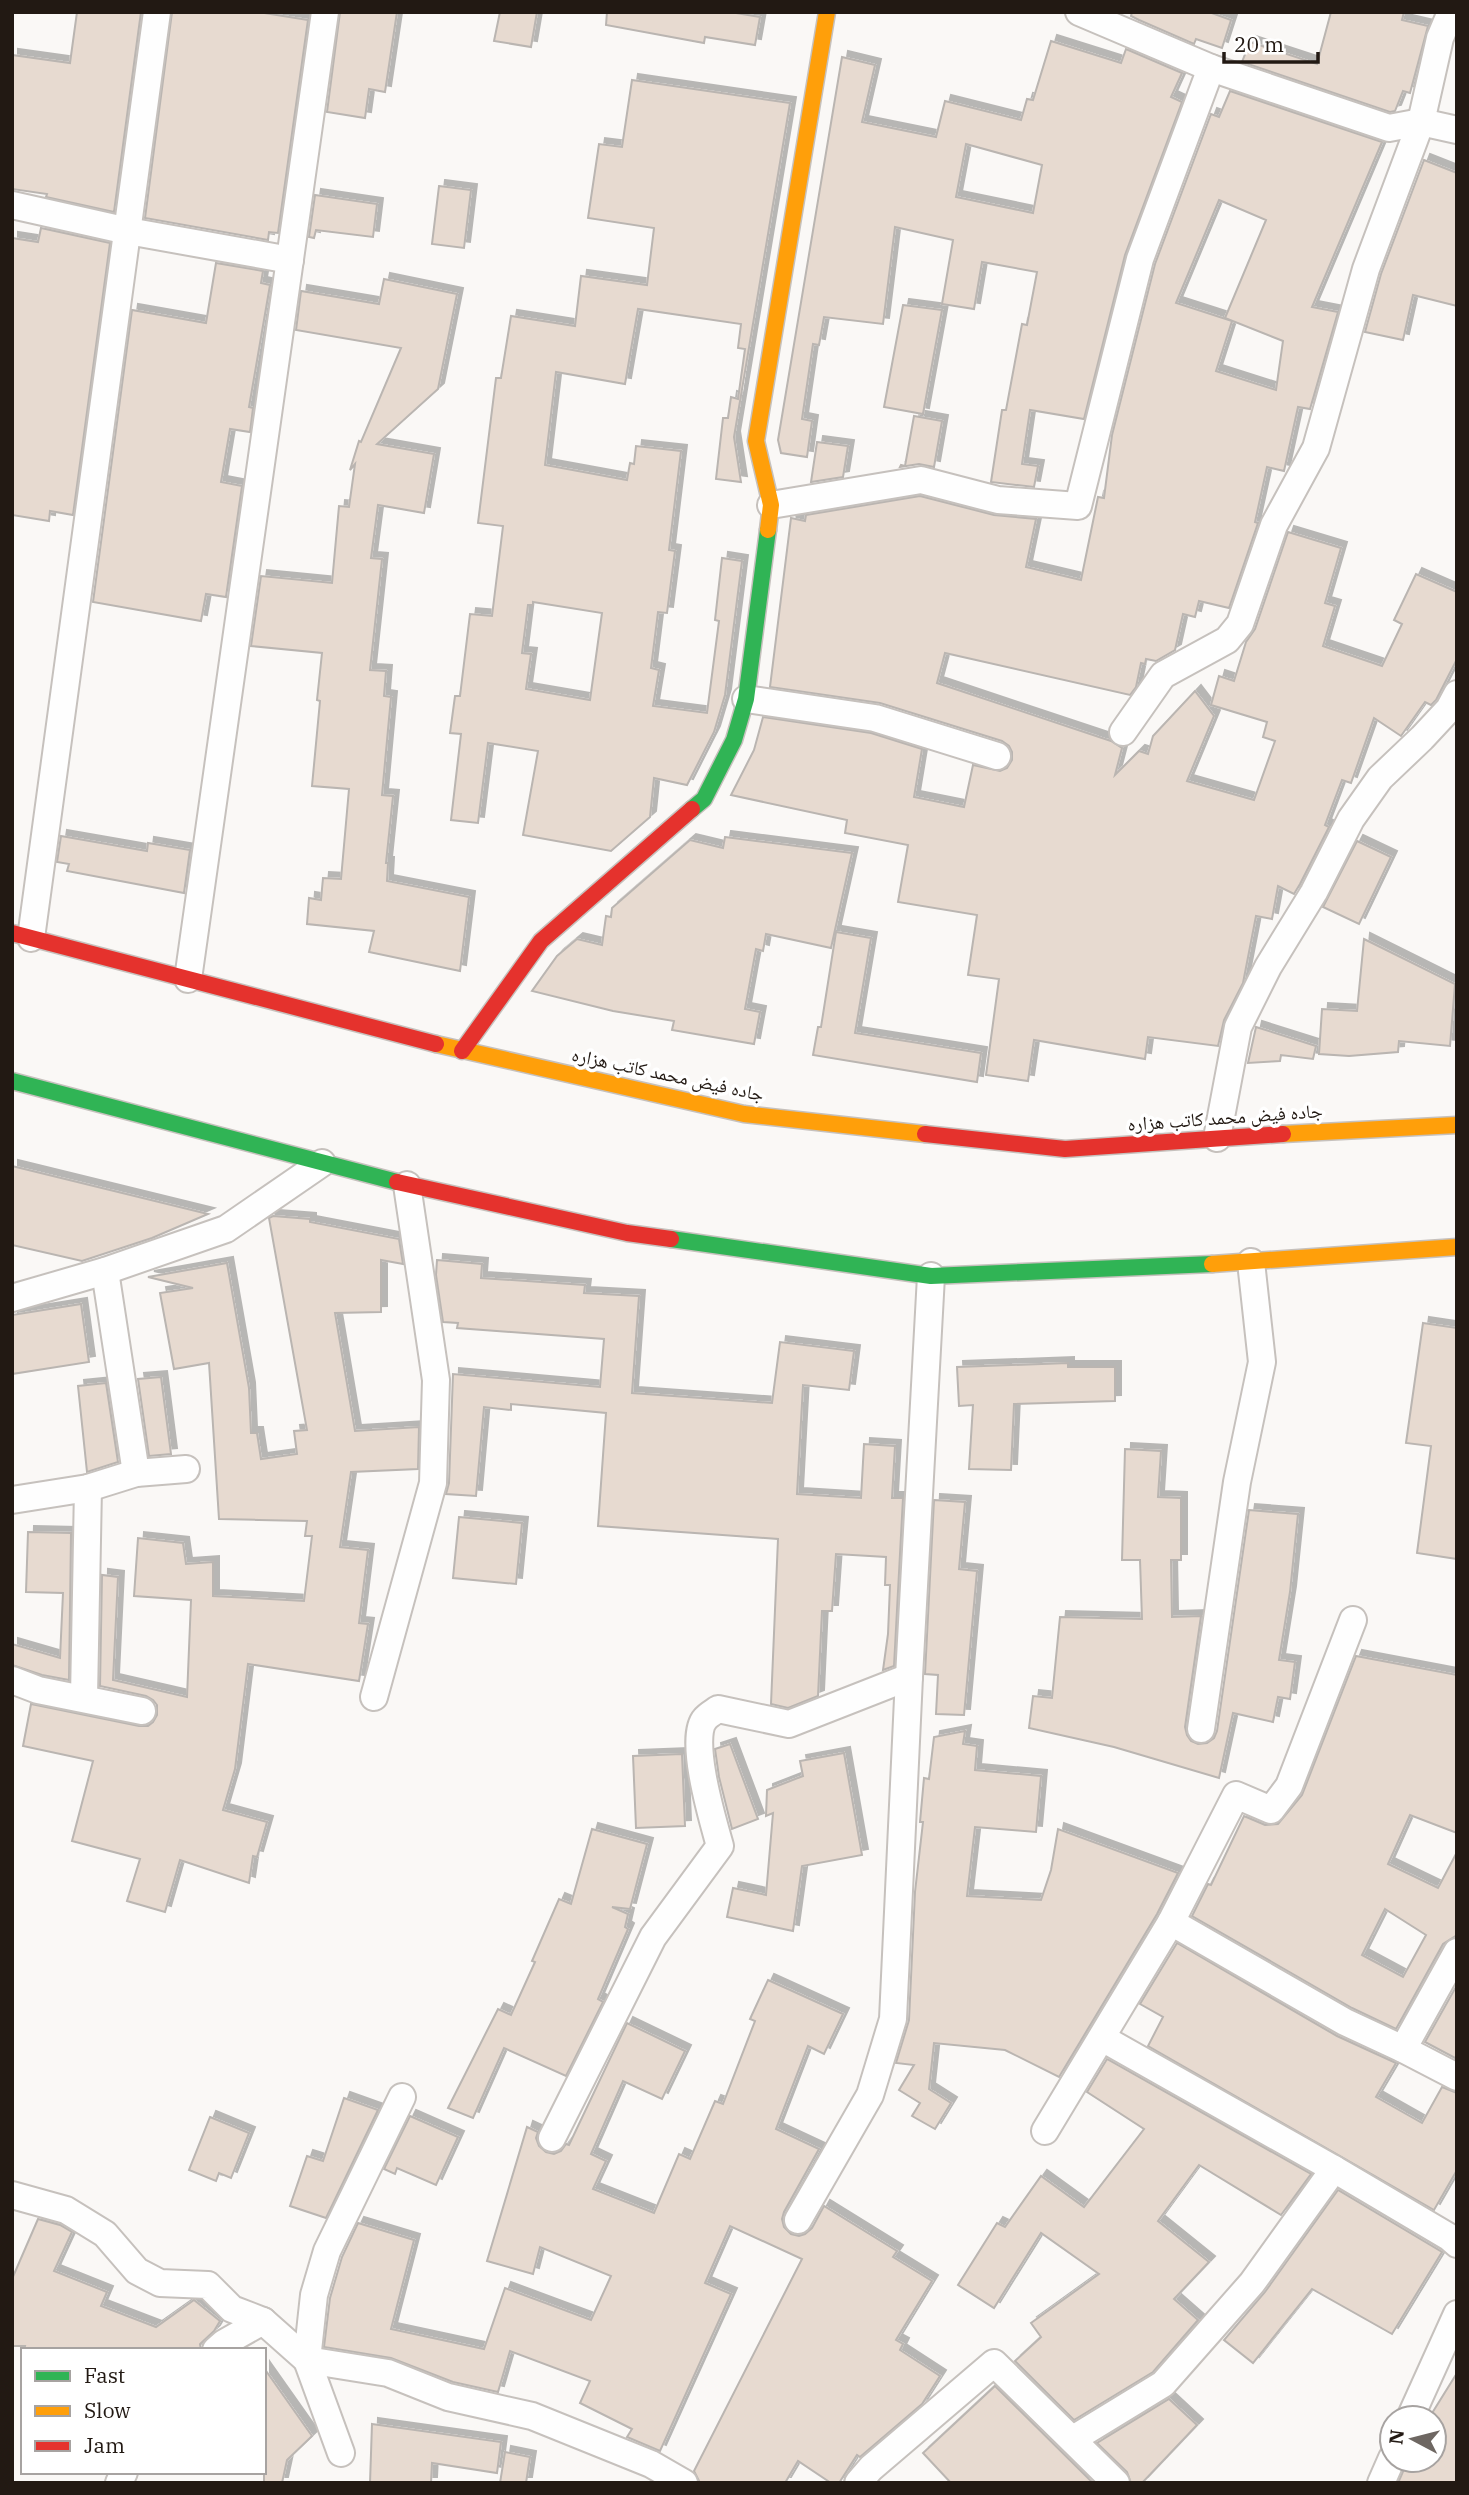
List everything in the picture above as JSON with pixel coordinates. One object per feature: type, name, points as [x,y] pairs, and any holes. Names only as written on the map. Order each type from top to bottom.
[{"type":"main road","points":[[462,1051],[541,941],[704,799],[734,740],[746,699],[771,505],[757,442],[827,12]]},
{"type":"main road","name":"جاده فیض محمد کاتب هزاره","points":[[22,936],[462,1051],[744,1114],[1065,1149],[1457,1125]]},
{"type":"main road","points":[[12,1081],[407,1185],[627,1233],[931,1276],[1251,1262],[1457,1247]]},
{"type":"street","points":[[22,936],[128,231],[157,12]]},
{"type":"street","points":[[188,979],[325,12]]},
{"type":"street","points":[[1079,12],[1211,68],[1389,128],[1421,122],[1457,130]]},
{"type":"street","points":[[1123,732],[1163,675],[1227,640],[1240,624],[1274,525],[1316,447],[1366,269],[1421,122],[1440,38],[1451,12]]},
{"type":"street","points":[[771,505],[921,480],[998,500],[1078,506],[1140,259],[1211,68]]},
{"type":"street","points":[[12,205],[128,231],[290,260]]},
{"type":"street","points":[[1217,1138],[1238,1027],[1268,967],[1314,892],[1351,819],[1380,778],[1423,738],[1449,709],[1457,694]]},
{"type":"street","points":[[746,699],[875,718],[997,756]]},
{"type":"street","points":[[12,1298],[105,1271],[226,1229],[321,1163]]},
{"type":"street","points":[[374,1697],[433,1483],[436,1380],[407,1185]]},
{"type":"street","points":[[1201,1729],[1237,1482],[1262,1362],[1251,1262]]},
{"type":"street","points":[[105,1271],[136,1473]]},
{"type":"street","points":[[798,2220],[870,2095],[893,2019],[931,1276]]},
{"type":"street","points":[[12,1500],[88,1488],[136,1473],[186,1469]]},
{"type":"street","points":[[84,1697],[88,1488]]},
{"type":"street","points":[[1045,2131],[1171,1922],[1236,1795],[1271,1810],[1289,1786],[1353,1620]]},
{"type":"street","points":[[552,2137],[653,1937],[720,1846],[706,1793],[698,1741],[704,1720],[718,1709],[789,1724],[909,1677]]},
{"type":"street","points":[[12,1680],[38,1690],[84,1697],[142,1711]]},
{"type":"street","points":[[1171,1922],[1345,2022],[1457,2077]]},
{"type":"street","points":[[1403,2049],[1457,1952]]},
{"type":"street","points":[[1102,2038],[1334,2169],[1450,2237],[1457,2244]]},
{"type":"street","points":[[341,2453],[307,2360],[314,2295],[327,2251],[402,2097]]},
{"type":"street","points":[[1073,2439],[1163,2384],[1252,2283],[1334,2169]]},
{"type":"street","points":[[12,2195],[66,2210],[105,2234],[137,2271],[160,2283],[208,2285],[232,2309],[263,2321],[307,2360],[388,2372],[448,2398],[532,2416],[651,2464],[684,2483]]},
{"type":"street","points":[[1416,2404],[1457,2314]]},
{"type":"street","points":[[218,2348],[263,2321]]},
{"type":"street","points":[[858,2483],[871,2468],[994,2363],[1116,2483]]},
{"type":"building","points":[[77,12],[141,12],[114,212],[46,197],[47,194],[12,189],[12,55],[70,63]]},
{"type":"building","points":[[172,12],[258,12],[308,20],[278,233],[269,232],[268,240],[145,218]]},
{"type":"building","points":[[340,12],[397,12],[385,92],[369,89],[365,118],[327,112]]},
{"type":"building","points":[[500,12],[537,12],[531,47],[494,41]]},
{"type":"building","points":[[607,12],[730,12],[760,17],[755,45],[705,37],[704,43],[606,25]]},
{"type":"building","points":[[1132,12],[1209,12],[1231,20],[1222,48],[1196,39],[1194,44],[1131,16]]},
{"type":"building","points":[[1331,12],[1404,12],[1402,20],[1428,26],[1410,93],[1403,91],[1395,111],[1390,112],[1242,62],[1250,42],[1317,64]]},
{"type":"building","points":[[1051,41],[1121,63],[1126,49],[1182,73],[1171,97],[1182,102],[1125,255],[1084,419],[1030,410],[1022,464],[1038,466],[1034,487],[991,482],[1002,410],[1006,410],[1022,324],[1027,325],[1037,272],[982,262],[974,309],[942,304],[953,240],[895,227],[883,324],[824,317],[819,345],[813,344],[802,419],[812,421],[807,457],[781,453],[778,440],[842,57],[875,65],[862,122],[936,137],[945,101],[1021,120],[1027,99],[1033,100]],"holes":[[[966,144],[1042,165],[1033,213],[956,197]]]},
{"type":"building","points":[[632,80],[790,103],[734,437],[741,482],[716,479],[723,418],[728,418],[731,397],[738,399],[745,349],[738,348],[741,324],[638,309],[625,384],[556,372],[545,465],[627,480],[630,463],[634,464],[636,446],[681,451],[669,550],[675,551],[667,613],[658,612],[651,668],[659,670],[653,706],[707,713],[719,621],[715,620],[722,558],[742,561],[725,695],[714,732],[687,785],[654,778],[650,817],[611,851],[523,835],[538,751],[488,743],[478,823],[451,820],[461,734],[450,733],[455,696],[460,696],[470,614],[492,616],[503,526],[478,523],[496,378],[501,378],[511,316],[575,326],[581,276],[647,285],[654,228],[588,218],[599,144],[622,147]],"holes":[[[533,602],[602,613],[590,700],[526,689],[531,654],[522,653],[528,605],[533,605]]]},
{"type":"building","points":[[1230,91],[1382,142],[1312,307],[1338,312],[1310,409],[1298,407],[1284,471],[1267,467],[1255,522],[1258,523],[1229,608],[1199,601],[1195,617],[1183,614],[1175,650],[1156,661],[1146,659],[1145,664],[1141,663],[1136,687],[1130,695],[945,653],[937,683],[1111,741],[1122,748],[1115,775],[1139,751],[1148,754],[1153,736],[1195,691],[1214,716],[1187,781],[1254,800],[1275,741],[1263,737],[1267,722],[1211,705],[1219,676],[1234,681],[1288,532],[1341,548],[1325,603],[1335,606],[1323,646],[1382,666],[1402,624],[1394,620],[1416,574],[1457,592],[1457,659],[1436,700],[1431,705],[1425,702],[1401,736],[1374,718],[1351,783],[1342,780],[1325,825],[1329,827],[1300,884],[1294,894],[1278,886],[1272,919],[1256,916],[1243,983],[1224,1020],[1218,1046],[1148,1037],[1145,1059],[1034,1040],[1028,1081],[986,1075],[999,979],[968,975],[977,915],[898,902],[908,845],[845,833],[847,820],[731,795],[754,750],[763,717],[871,733],[922,749],[914,797],[964,807],[973,765],[1000,771],[1007,768],[1012,760],[1009,746],[1002,741],[880,703],[770,687],[791,518],[805,521],[806,515],[920,496],[994,515],[1036,519],[1026,567],[1081,580],[1098,497],[1104,498],[1112,435],[1155,264],[1211,114],[1219,117]],"holes":[[[1219,200],[1266,220],[1225,318],[1283,341],[1276,390],[1216,371],[1232,321],[1176,303]]]},
{"type":"building","points":[[1424,160],[1457,173],[1457,306],[1413,295],[1403,340],[1365,332],[1381,274]]},
{"type":"building","points":[[439,186],[471,190],[464,248],[432,244]]},
{"type":"building","points":[[315,195],[377,204],[373,237],[316,230],[314,238],[309,237]]},
{"type":"building","points":[[41,228],[110,243],[73,515],[50,511],[49,521],[12,515],[12,238],[38,242]]},
{"type":"building","points":[[216,263],[263,271],[261,283],[270,285],[249,407],[253,408],[250,432],[230,429],[221,482],[242,486],[226,597],[206,594],[201,621],[93,602],[132,310],[206,323]]},
{"type":"building","points":[[384,279],[457,294],[438,389],[377,444],[434,454],[424,513],[378,505],[371,558],[382,559],[370,670],[386,671],[384,696],[391,697],[382,795],[393,796],[386,863],[387,881],[469,897],[460,971],[369,952],[374,931],[307,924],[309,898],[321,900],[323,878],[341,879],[349,789],[312,786],[322,653],[251,646],[261,576],[332,583],[339,506],[349,507],[355,464],[350,470],[359,441],[361,442],[401,348],[296,330],[301,291],[379,304]]},
{"type":"building","points":[[903,305],[942,310],[923,414],[884,407]]},
{"type":"building","points":[[914,416],[942,421],[934,467],[919,464],[900,467],[905,466]]},
{"type":"building","points":[[817,442],[848,446],[843,477],[811,482]]},
{"type":"building","points":[[61,836],[147,851],[148,843],[190,850],[184,893],[67,871],[69,864],[57,862]]},
{"type":"building","points":[[725,837],[852,853],[831,948],[766,934],[763,951],[756,949],[745,1009],[760,1012],[754,1044],[672,1030],[674,1021],[613,1011],[532,991],[557,956],[577,939],[602,945],[606,916],[611,917],[612,908],[690,840],[723,848]]},
{"type":"building","points":[[1357,841],[1391,857],[1359,924],[1323,907]]},
{"type":"building","points":[[836,932],[871,938],[855,1033],[981,1053],[977,1082],[813,1055],[818,1027],[821,1027]]},
{"type":"building","points":[[1364,939],[1455,984],[1450,1046],[1399,1041],[1398,1052],[1349,1056],[1319,1054],[1322,1009],[1357,1011]]},
{"type":"building","points":[[1256,1027],[1316,1046],[1313,1059],[1281,1055],[1280,1061],[1248,1063]]},
{"type":"building","points":[[12,1166],[208,1214],[152,1238],[82,1261],[12,1245]]},
{"type":"building","points":[[269,1218],[310,1219],[310,1222],[399,1239],[403,1264],[381,1260],[381,1312],[335,1313],[355,1431],[419,1427],[418,1469],[351,1472],[340,1547],[368,1550],[359,1623],[368,1624],[359,1681],[248,1664],[235,1769],[223,1810],[267,1822],[257,1857],[253,1856],[249,1883],[180,1860],[165,1912],[127,1901],[140,1859],[72,1841],[93,1761],[23,1746],[31,1704],[139,1726],[148,1726],[157,1715],[157,1705],[146,1696],[100,1686],[102,1575],[118,1577],[113,1680],[187,1697],[191,1600],[134,1596],[138,1538],[183,1543],[186,1564],[213,1562],[213,1596],[304,1601],[312,1536],[305,1536],[307,1521],[219,1519],[209,1363],[174,1369],[160,1293],[193,1288],[148,1277],[227,1263],[249,1388],[251,1433],[257,1433],[261,1459],[297,1454],[294,1431],[307,1430]]},
{"type":"building","points":[[437,1260],[482,1264],[481,1278],[585,1285],[584,1293],[639,1296],[632,1393],[772,1403],[780,1342],[854,1351],[849,1390],[803,1385],[797,1494],[861,1498],[864,1444],[895,1446],[892,1498],[903,1498],[894,1666],[883,1670],[890,1585],[885,1585],[886,1557],[836,1554],[832,1611],[822,1611],[818,1696],[788,1708],[771,1704],[778,1539],[598,1526],[606,1413],[511,1404],[511,1410],[484,1407],[476,1496],[446,1494],[449,1483],[453,1374],[600,1387],[604,1339],[457,1328],[458,1323],[443,1322],[436,1275]]},
{"type":"building","points":[[81,1304],[89,1362],[12,1374],[12,1315]]},
{"type":"building","points":[[1423,1323],[1457,1328],[1457,1559],[1417,1553],[1431,1446],[1406,1443]]},
{"type":"building","points":[[1068,1363],[1068,1367],[1115,1367],[1115,1401],[1014,1404],[1011,1470],[969,1469],[973,1405],[959,1406],[957,1367]]},
{"type":"building","points":[[161,1377],[171,1454],[149,1456],[138,1379]]},
{"type":"building","points":[[106,1383],[118,1462],[87,1472],[78,1386]]},
{"type":"building","points":[[1125,1449],[1161,1451],[1158,1497],[1181,1498],[1181,1560],[1171,1560],[1172,1617],[1201,1616],[1185,1727],[1191,1741],[1198,1744],[1207,1743],[1214,1738],[1217,1731],[1249,1510],[1298,1514],[1290,1592],[1279,1660],[1295,1662],[1290,1699],[1278,1697],[1273,1722],[1233,1713],[1219,1778],[1114,1747],[1029,1728],[1033,1696],[1052,1698],[1060,1617],[1142,1619],[1140,1560],[1122,1560]]},
{"type":"building","points":[[934,1500],[965,1502],[959,1569],[977,1571],[964,1715],[936,1714],[938,1675],[925,1674]]},
{"type":"building","points":[[459,1517],[522,1523],[516,1584],[453,1578]]},
{"type":"building","points":[[28,1532],[71,1533],[69,1680],[12,1665],[12,1644],[60,1658],[63,1593],[26,1592]]},
{"type":"building","points":[[1356,1656],[1457,1675],[1457,1833],[1410,1815],[1388,1864],[1438,1888],[1457,1852],[1457,1935],[1443,1944],[1396,2029],[1352,2008],[1192,1916],[1208,1884],[1211,1885],[1244,1816],[1265,1825],[1278,1824],[1302,1795]],"holes":[[[1385,1909],[1426,1935],[1403,1977],[1362,1955]]]},
{"type":"building","points":[[965,1731],[963,1744],[977,1746],[975,1770],[1041,1776],[1036,1832],[975,1827],[967,1896],[1041,1900],[1051,1870],[1058,1829],[1178,1873],[1157,1914],[1059,2077],[1005,2050],[934,2043],[929,2089],[951,2103],[935,2129],[912,2116],[920,2103],[899,2090],[914,2065],[896,2063],[909,2020],[924,1778],[929,1779],[934,1737]]},
{"type":"building","points":[[730,1744],[758,1819],[732,1829],[715,1749]]},
{"type":"building","points":[[844,1753],[862,1855],[802,1866],[793,1931],[727,1917],[733,1888],[766,1895],[773,1813],[766,1816],[767,1790],[803,1776],[800,1761]]},
{"type":"building","points":[[682,1754],[685,1826],[636,1828],[633,1756]]},
{"type":"building","points":[[592,1829],[647,1844],[630,1909],[612,1907],[628,1914],[625,1927],[628,1929],[598,1999],[603,2002],[566,2076],[504,2048],[473,2118],[448,2108],[498,2009],[511,2015],[559,1899],[571,1904]]},
{"type":"building","points":[[1177,1943],[1337,2036],[1396,2063],[1376,2097],[1422,2123],[1442,2087],[1457,2093],[1457,2170],[1434,2210],[1148,2046],[1163,2017],[1140,2004]]},
{"type":"building","points":[[768,1980],[843,2014],[824,2054],[808,2046],[776,2129],[819,2149],[784,2212],[784,2227],[791,2234],[805,2234],[812,2228],[824,2206],[897,2251],[893,2257],[932,2281],[896,2340],[903,2344],[900,2350],[940,2376],[922,2404],[860,2457],[857,2455],[839,2483],[831,2483],[798,2461],[785,2483],[700,2483],[694,2471],[802,2259],[730,2226],[705,2283],[731,2294],[660,2451],[627,2437],[632,2429],[580,2403],[590,2381],[510,2351],[498,2392],[453,2382],[391,2358],[324,2347],[330,2298],[342,2257],[358,2223],[414,2240],[391,2329],[484,2349],[505,2288],[591,2320],[611,2276],[540,2247],[533,2274],[487,2261],[527,2127],[538,2132],[536,2138],[539,2146],[546,2152],[554,2154],[561,2151],[566,2144],[569,2145],[627,2023],[685,2051],[662,2099],[623,2081],[591,2154],[606,2161],[593,2189],[654,2213],[679,2154],[690,2159],[715,2101],[723,2104],[755,2021],[750,2019]]},
{"type":"building","points":[[1457,1985],[1457,2059],[1425,2042]]},
{"type":"building","points":[[1107,2059],[1311,2174],[1281,2215],[1199,2165],[1158,2221],[1209,2262],[1174,2299],[1198,2320],[1153,2372],[1074,2420],[1015,2361],[1041,2337],[1031,2323],[1099,2274],[1041,2233],[994,2308],[958,2285],[997,2223],[1005,2227],[1041,2176],[1084,2207],[1144,2129],[1087,2092]]},
{"type":"building","points":[[344,2098],[378,2110],[326,2218],[290,2206],[307,2156],[323,2161]]},
{"type":"building","points":[[410,2116],[458,2137],[436,2185],[397,2168],[395,2174],[384,2169]]},
{"type":"building","points":[[210,2117],[249,2133],[231,2178],[219,2173],[216,2181],[189,2170]]},
{"type":"building","points":[[1338,2190],[1442,2252],[1392,2334],[1312,2289],[1253,2363],[1224,2340],[1265,2292]]},
{"type":"building","points":[[38,2219],[60,2225],[72,2232],[54,2271],[107,2292],[101,2306],[156,2327],[194,2300],[220,2321],[200,2344],[201,2348],[12,2346],[12,2279]]},
{"type":"building","points":[[266,2371],[312,2436],[287,2460],[282,2483],[264,2483]]},
{"type":"building","points":[[1457,2373],[1457,2483],[1398,2483],[1402,2474],[1448,2474],[1448,2404],[1438,2404]]},
{"type":"building","points":[[995,2386],[1093,2483],[951,2483],[923,2453]]},
{"type":"building","points":[[1169,2399],[1197,2425],[1142,2483],[1131,2483],[1127,2472],[1097,2443]]},
{"type":"building","points":[[372,2424],[501,2442],[497,2473],[432,2463],[431,2483],[370,2483]]},
{"type":"building","points":[[505,2452],[530,2457],[526,2483],[500,2483]]},
{"type":"traffic: fast","points":[[692,809],[704,799],[734,740],[746,699],[768,530]]},
{"type":"traffic: fast","points":[[12,1081],[397,1182]]},
{"type":"traffic: fast","points":[[671,1239],[931,1276],[1212,1264]]},
{"type":"traffic: slow","points":[[768,530],[771,505],[756,441],[827,12]]},
{"type":"traffic: slow","points":[[436,1044],[744,1114],[925,1134]]},
{"type":"traffic: slow","points":[[1283,1134],[1457,1125]]},
{"type":"traffic: slow","points":[[1212,1264],[1457,1247]]},
{"type":"traffic: jam","points":[[462,1051],[541,941],[692,809]]},
{"type":"traffic: jam","points":[[12,933],[436,1044]]},
{"type":"traffic: jam","points":[[925,1134],[1065,1149],[1283,1134]]},
{"type":"traffic: jam","points":[[397,1182],[627,1233],[671,1239]]}]
